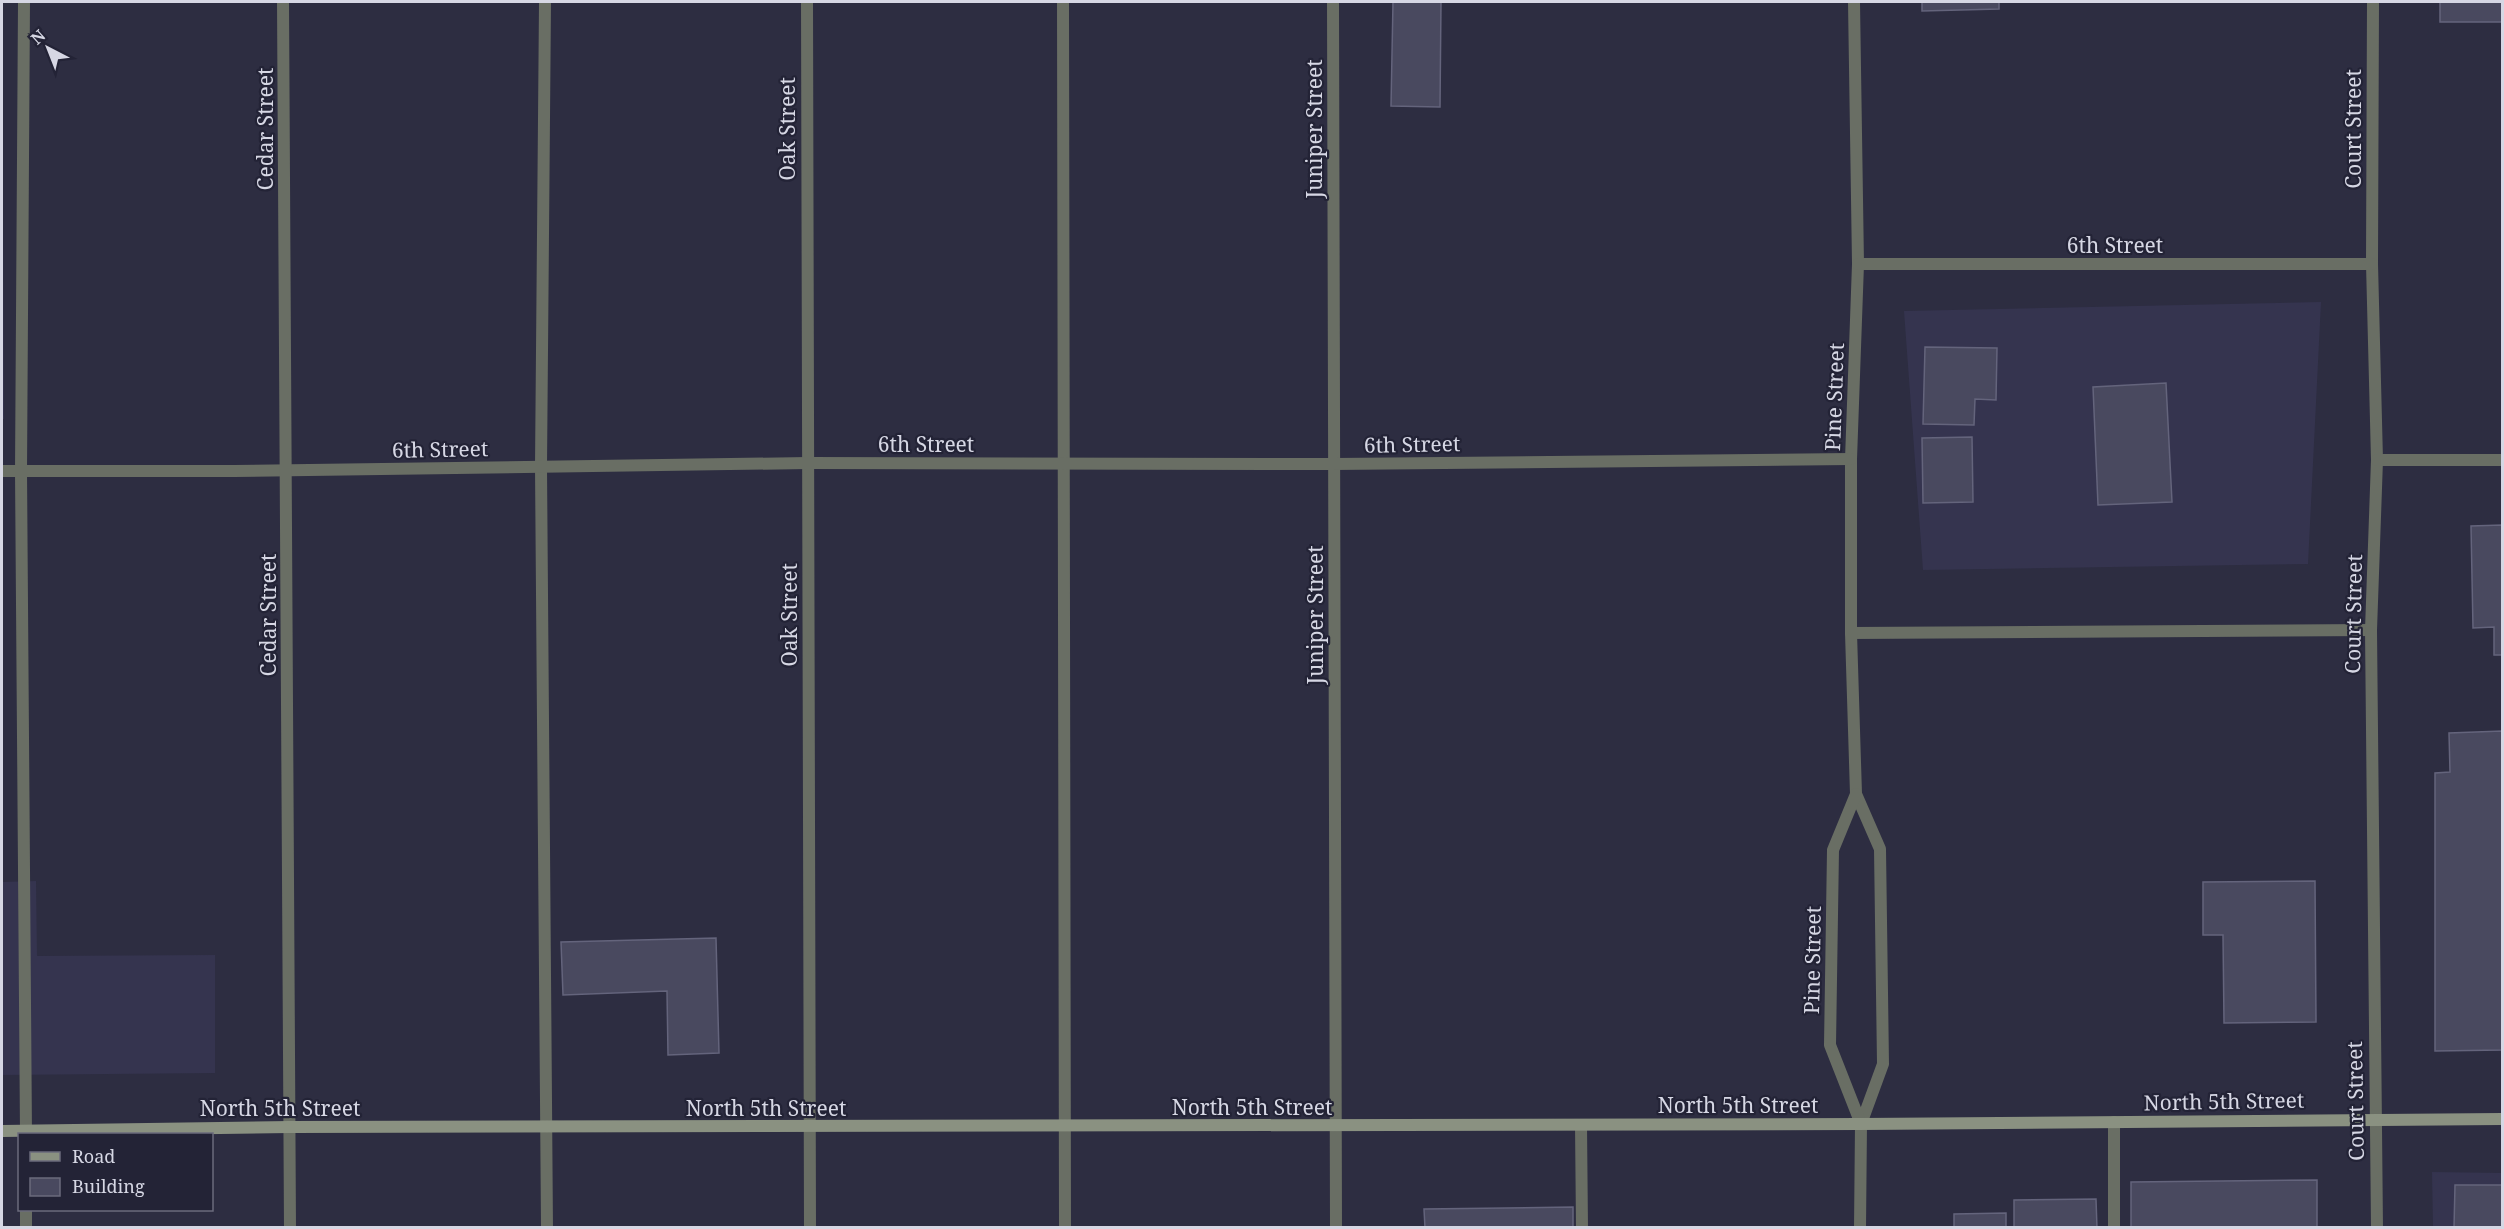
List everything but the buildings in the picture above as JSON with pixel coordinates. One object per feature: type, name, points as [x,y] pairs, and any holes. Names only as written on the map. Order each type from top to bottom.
[{"type":"main road","name":"North 5th Street","points":[[2,1131],[26,1133],[290,1127],[809,1128],[2502,1119]]},
{"type":"street","points":[[24,2],[21,471],[26,1133]]},
{"type":"street","name":"Cedar Street","points":[[283,2],[290,1227]]},
{"type":"street","points":[[545,2],[541,467],[547,1227]]},
{"type":"street","name":"Oak Street","points":[[807,2],[810,1227]]},
{"type":"street","points":[[1063,2],[1065,1227]]},
{"type":"street","name":"Juniper Street","points":[[1333,2],[1336,1227]]},
{"type":"street","name":"Pine Street","points":[[1854,2],[1858,264],[1851,459],[1851,633],[1856,794],[1880,849],[1883,1064],[1861,1124],[1860,1227]]},
{"type":"street","name":"Court Street","points":[[2373,2],[2372,264],[2377,460],[2371,630],[2377,1227]]},
{"type":"street","name":"6th Street","points":[[1858,264],[2372,264]]},
{"type":"street","name":"6th Street","points":[[2,471],[287,471],[808,463],[1334,465],[1851,459]]},
{"type":"street","points":[[2377,460],[2502,460]]},
{"type":"street","points":[[1851,633],[2371,630]]},
{"type":"street","name":"Pine Street","points":[[1856,794],[1833,850],[1830,1044],[1861,1124]]},
{"type":"street","points":[[2114,1122],[2114,1227]]},
{"type":"street","points":[[1581,1125],[1581,1227]]},
{"type":"street","points":[[26,1211],[26,1227]]},
{"type":"shaded area","points":[[2,2],[4,419],[2,419]]},
{"type":"shaded area","points":[[2321,302],[2308,564],[1923,570],[1904,311]]},
{"type":"shaded area","points":[[36,881],[37,956],[215,955],[215,1073],[2,1075],[2,882]]},
{"type":"shaded area","points":[[2432,1172],[2502,1173],[2502,1227],[2433,1227]]}]
